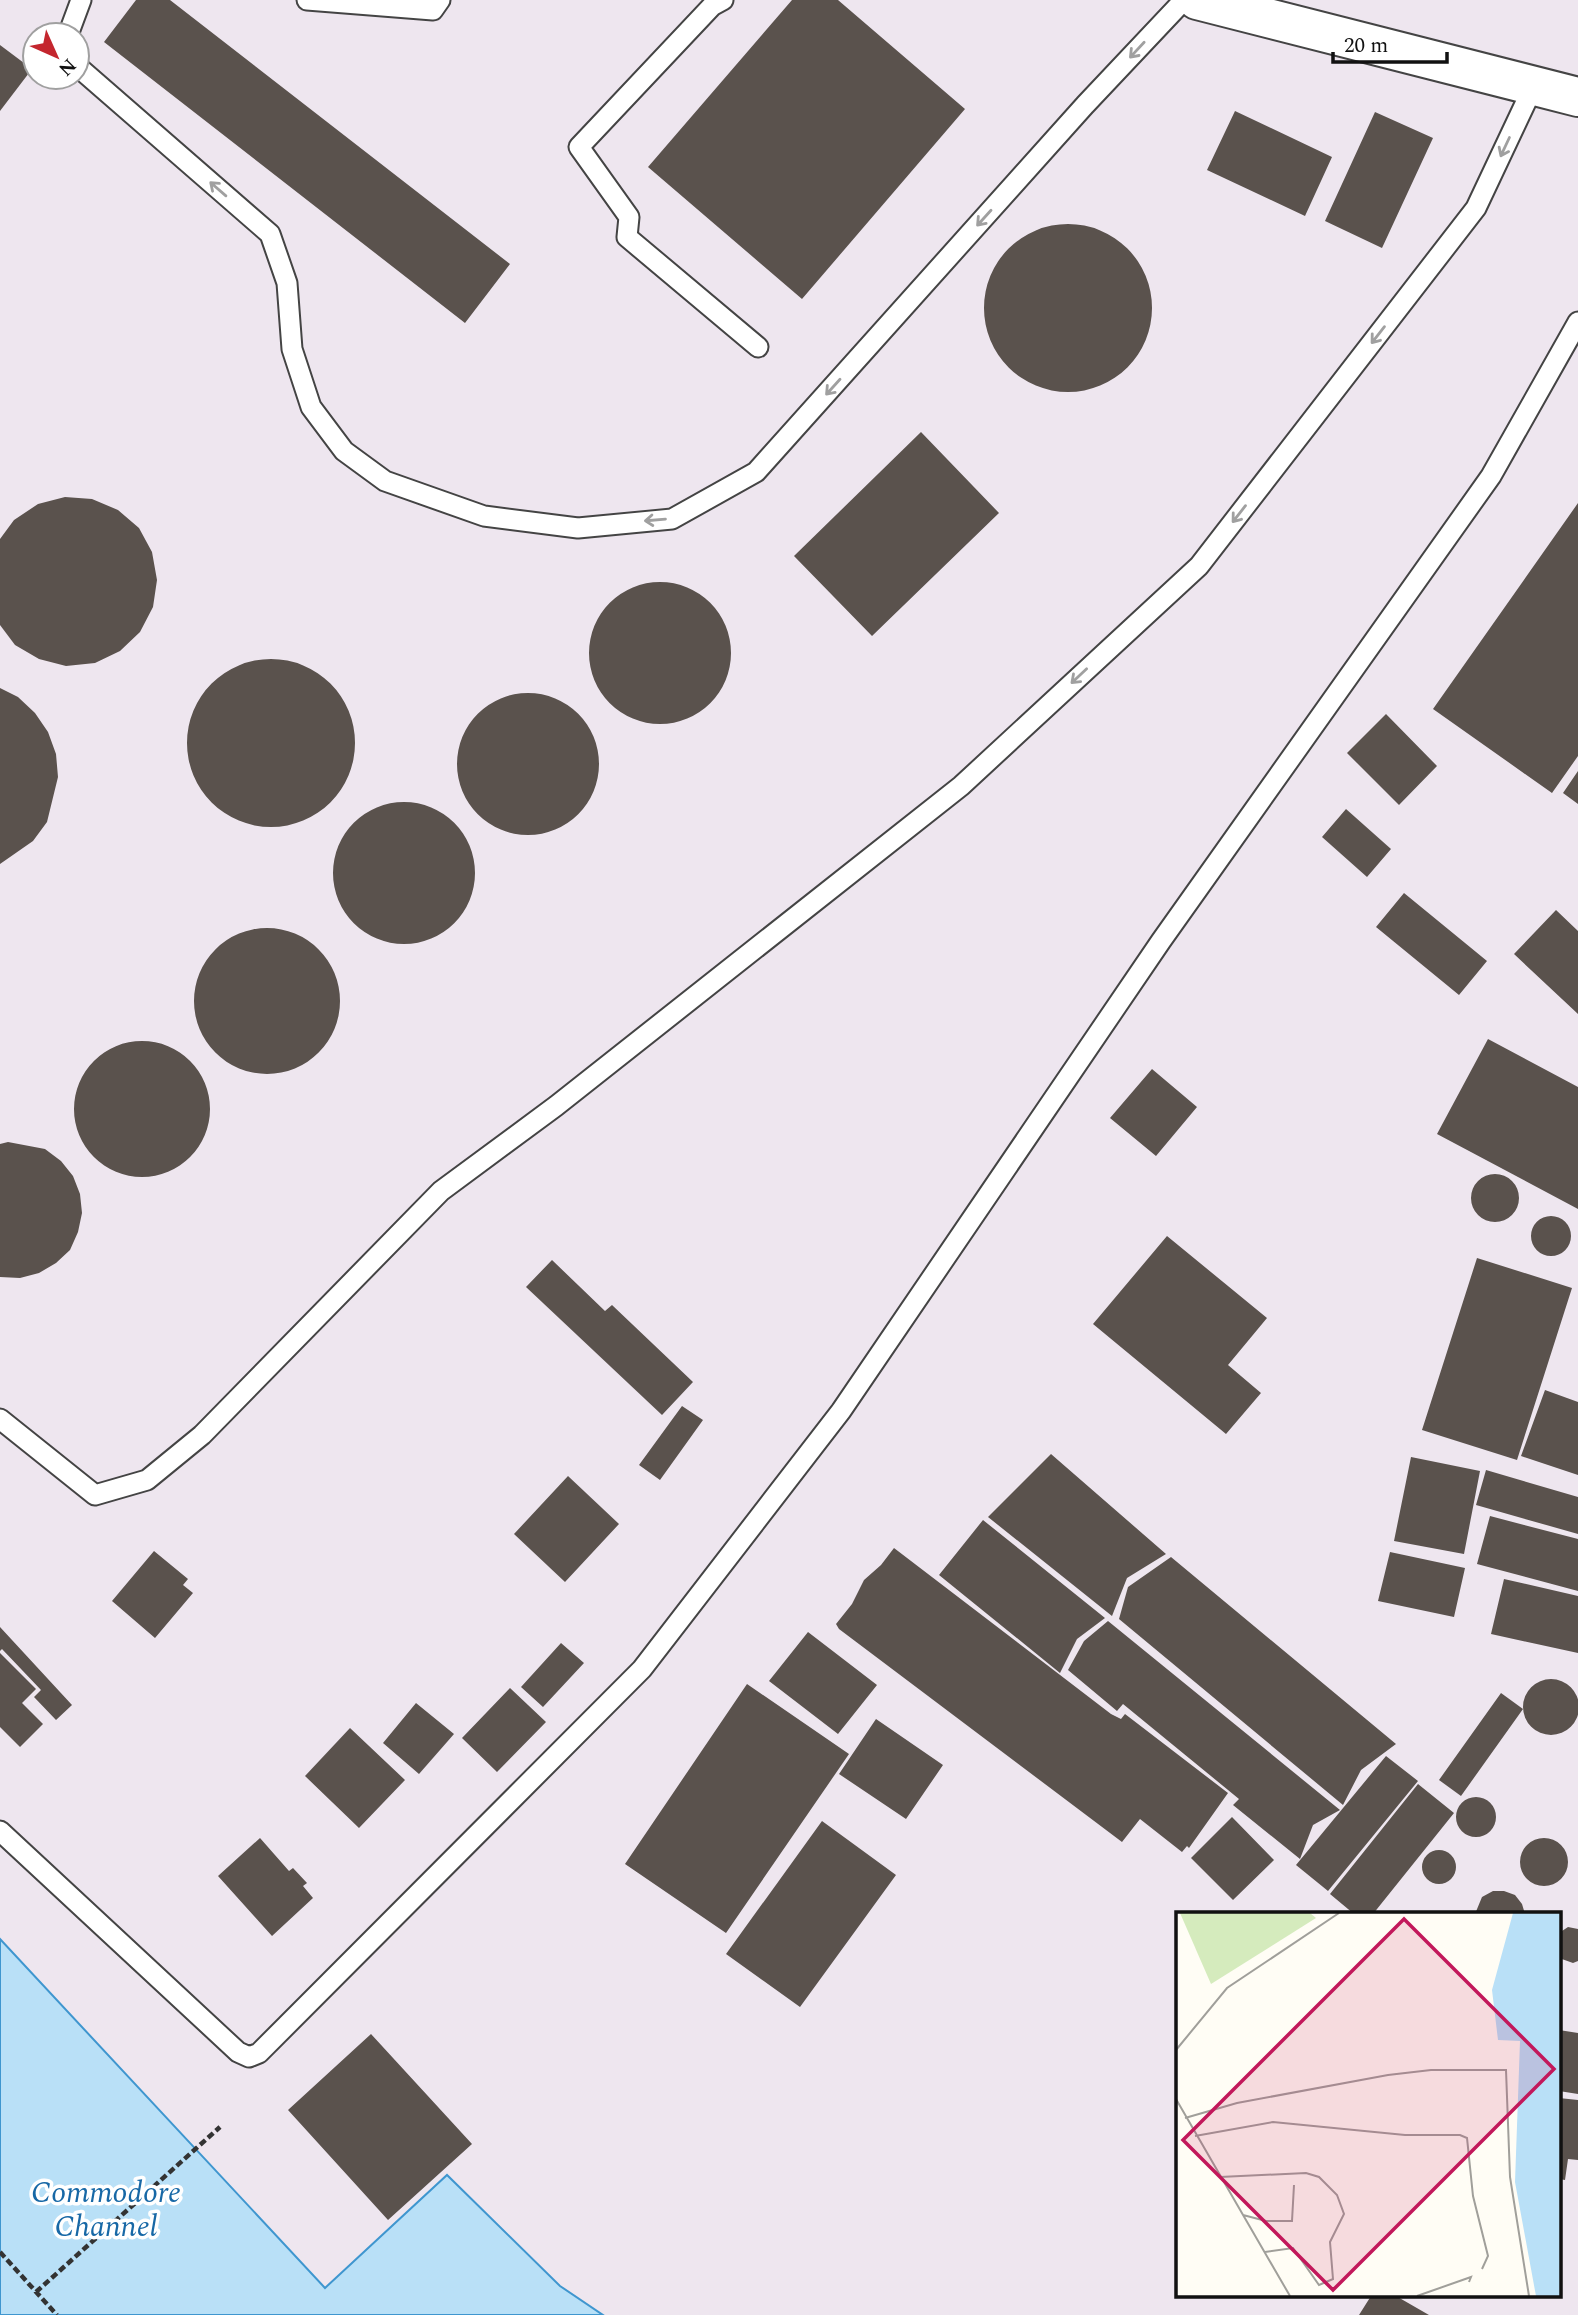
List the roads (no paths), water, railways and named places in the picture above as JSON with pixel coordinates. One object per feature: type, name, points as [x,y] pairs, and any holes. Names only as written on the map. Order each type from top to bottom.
[{"type":"street","points":[[1197,0],[1578,97]]},
{"type":"lane","points":[[73,21],[81,0]]},
{"type":"lane","points":[[307,0],[433,10],[440,0]]},
{"type":"lane","points":[[723,0],[712,6],[579,147],[629,217],[627,237],[758,347]]},
{"type":"lane","points":[[91,78],[270,234],[286,283],[292,349],[311,407],[344,451],[385,481],[484,516],[578,528],[671,519],[757,472],[1085,105],[1184,0]]},
{"type":"lane","points":[[0,1419],[95,1495],[147,1480],[202,1435],[441,1191],[556,1106],[961,786],[1199,566],[1476,208],[1534,85]]},
{"type":"lane","points":[[0,1831],[238,2052],[249,2057],[260,2053],[642,1669],[841,1411],[1161,941],[1491,476],[1578,322]]},
{"type":"water","name":"Commodore Channel","points":[[0,1939],[325,2288],[447,2175],[560,2286],[603,2315],[0,2315]]}]
